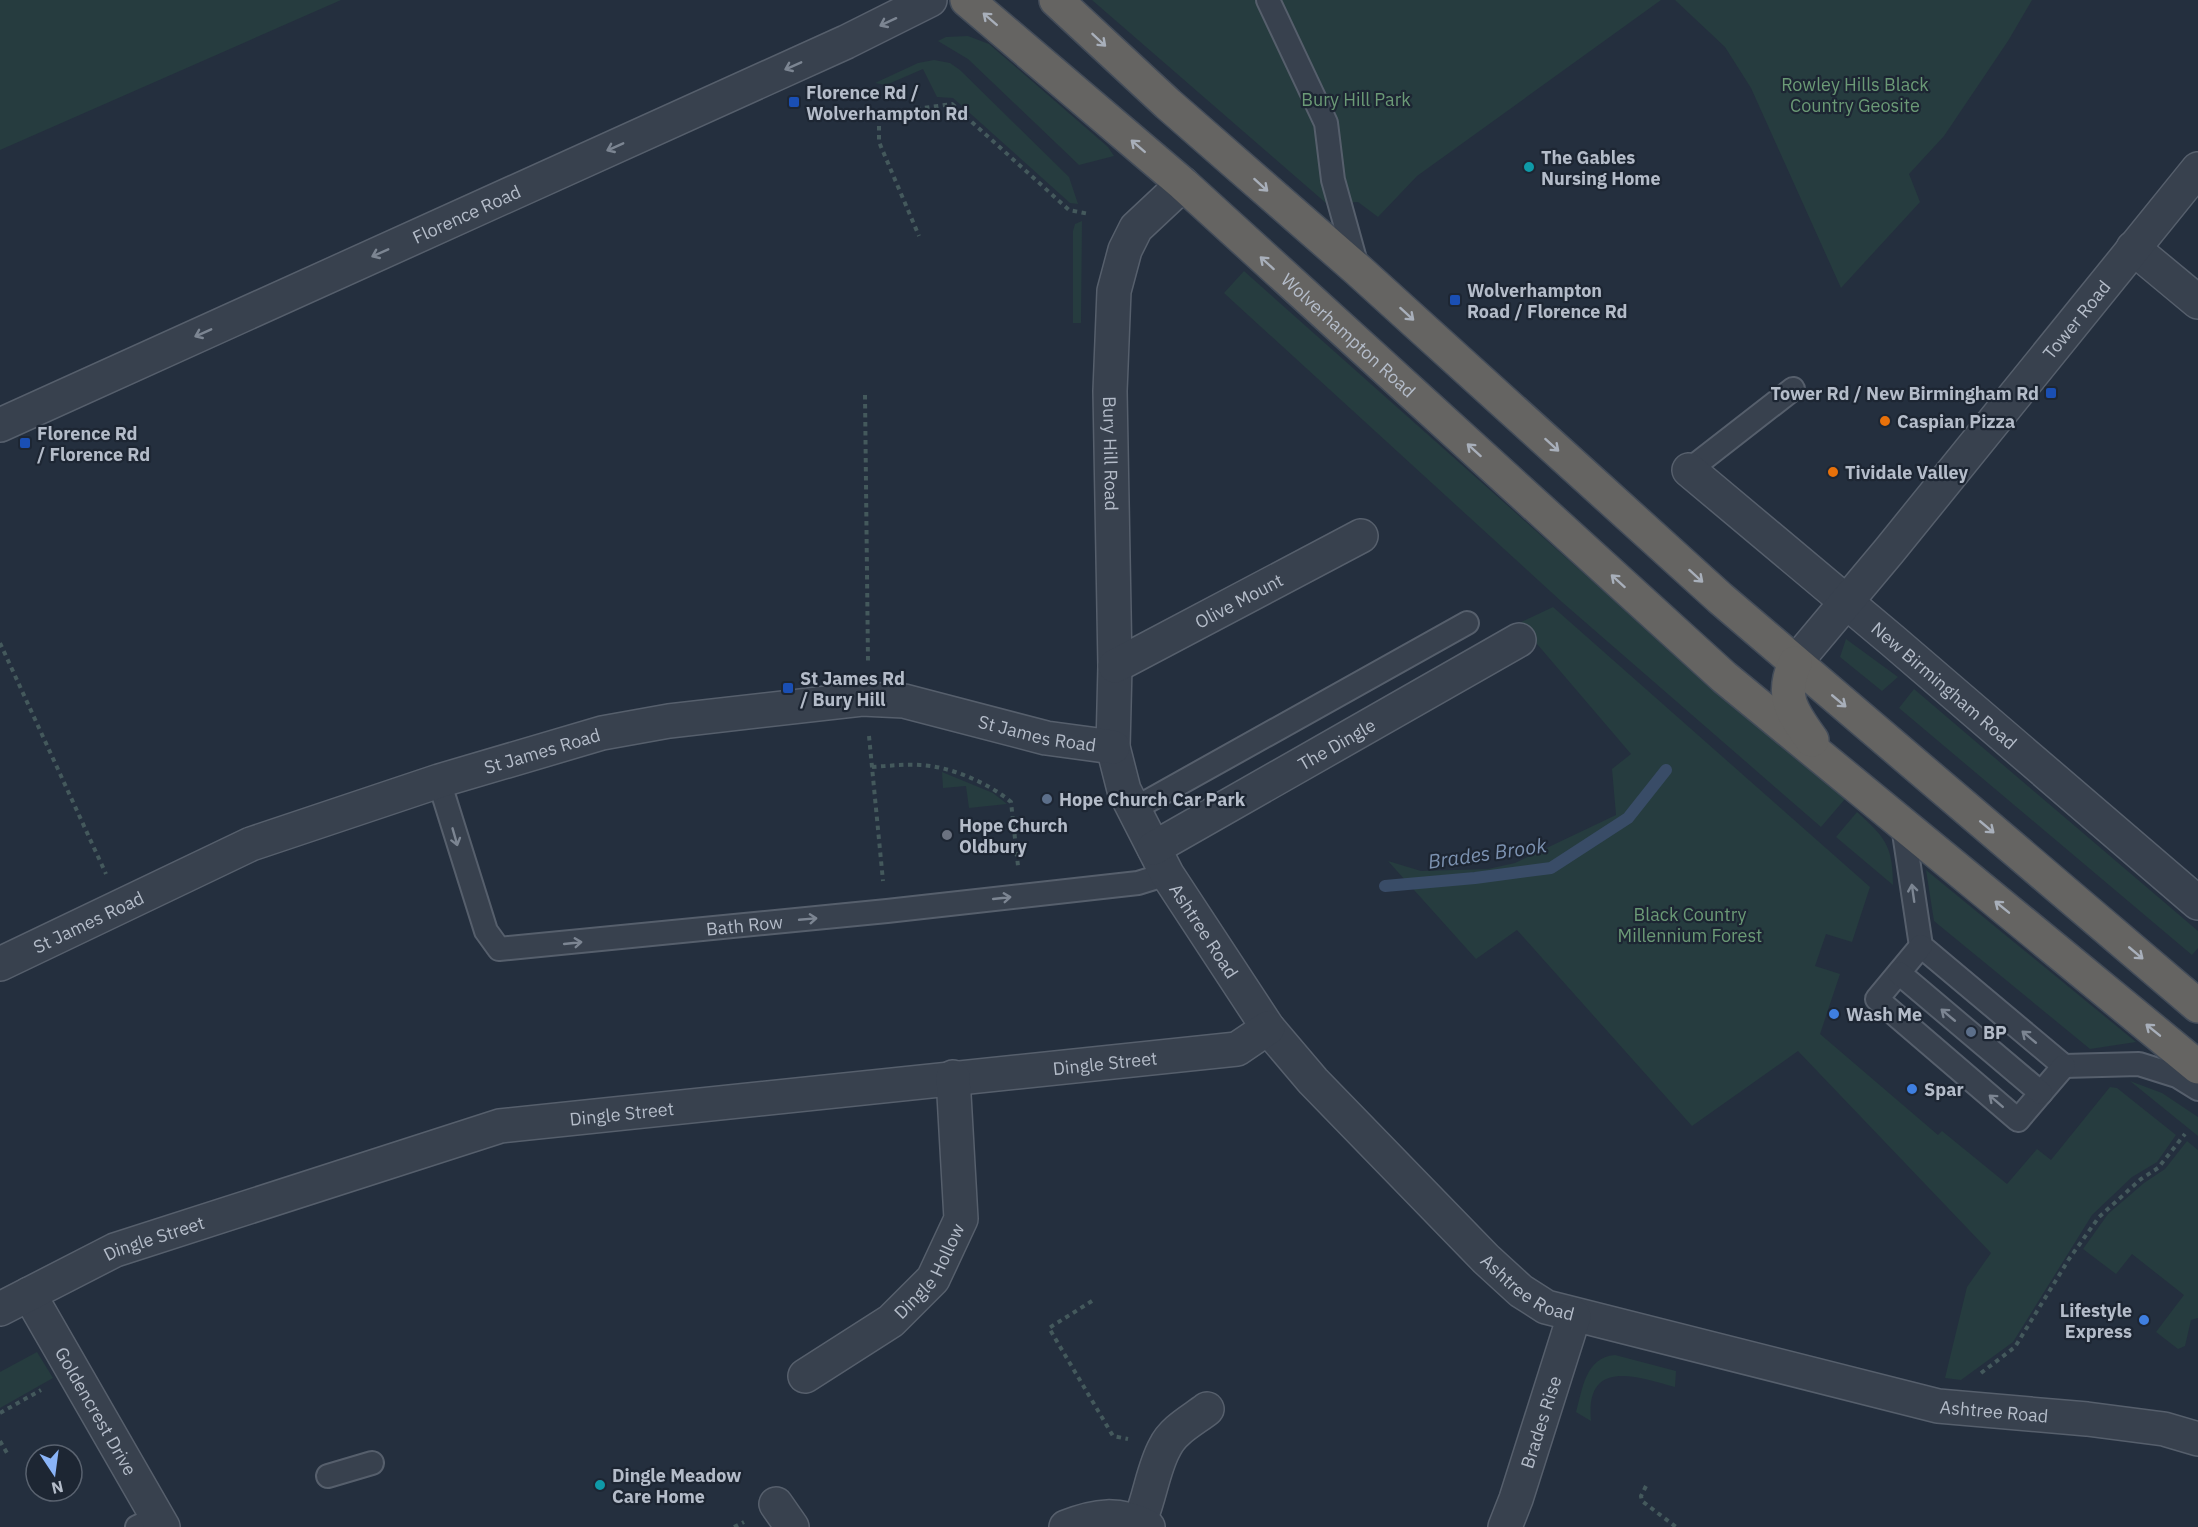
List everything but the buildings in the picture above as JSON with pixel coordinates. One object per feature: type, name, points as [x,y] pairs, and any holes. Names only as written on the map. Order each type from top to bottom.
[{"type":"highway","name":"Wolverhampton Road","points":[[968,0],[1183,184],[1724,677]]},
{"type":"highway","points":[[1056,0],[1168,104],[1358,270],[1795,663],[2197,1002]]},
{"type":"highway","points":[[1183,184],[1218,146]]},
{"type":"highway","points":[[1724,677],[1753,682],[1772,678],[1795,663]]},
{"type":"highway","points":[[1795,663],[1786,683],[1792,712],[1828,763]]},
{"type":"highway","points":[[1724,677],[2198,1067]]},
{"type":"street","name":"Florence Road","points":[[0,425],[836,47],[930,0]]},
{"type":"street","name":"Tower Road","points":[[1795,663],[2198,169]]},
{"type":"street","name":"Bury Hill Road","points":[[1113,747],[1115,666],[1110,391],[1114,291],[1125,250],[1136,228],[1183,184]]},
{"type":"street","points":[[2133,249],[2198,302]]},
{"type":"street","name":"New Birmingham Road","points":[[1689,470],[1847,602],[2198,903]]},
{"type":"street","name":"Olive Mount","points":[[1115,666],[1361,536]]},
{"type":"street","name":"The Dingle","points":[[1161,861],[1519,640]]},
{"type":"street","name":"St James Road","points":[[0,964],[251,844],[439,781],[602,733],[669,720],[862,699],[904,701],[1046,738],[1113,747]]},
{"type":"street","name":"Ashtree Road","points":[[1113,747],[1124,790],[1161,861],[1268,1028],[1313,1081],[1486,1260],[1521,1291],[1546,1307],[1574,1316],[1938,1406],[2087,1419],[2164,1429],[2198,1439]]},
{"type":"street","name":"Dingle Street","points":[[0,1309],[115,1250],[500,1126],[1237,1049],[1268,1028]]},
{"type":"street","name":"Dingle Hollow","points":[[805,1376],[891,1321],[933,1279],[961,1219],[953,1077]]},
{"type":"street","name":"Goldencrest Drive","points":[[29,1294],[153,1524]]},
{"type":"street","name":"Brades Rise","points":[[1505,1527],[1574,1316]]},
{"type":"street","points":[[1066,1527],[1092,1517],[1113,1515],[1144,1525],[1165,1445],[1180,1429],[1207,1409]]},
{"type":"lane","points":[[1268,0],[1326,123],[1333,180],[1358,270]]},
{"type":"lane","points":[[1689,470],[1793,389]]},
{"type":"lane","points":[[1134,809],[1467,623]]},
{"type":"lane","name":"Bath Row","points":[[439,781],[486,931],[499,949],[887,911],[1138,883],[1161,861]]},
{"type":"lane","points":[[1903,826],[1921,946],[2064,1065],[2139,1064],[2177,1076],[2198,1089]]},
{"type":"lane","points":[[1921,946],[1877,999],[2018,1120],[2064,1065]]},
{"type":"lane","points":[[1899,973],[2041,1093]]},
{"type":"lane","points":[[328,1476],[372,1464]]},
{"type":"path","points":[[916,110],[952,104],[1069,210],[1089,214]]},
{"type":"path","points":[[879,117],[879,142],[919,236]]},
{"type":"path","points":[[865,395],[868,665]]},
{"type":"path","points":[[0,643],[109,881]]},
{"type":"path","points":[[868,725],[878,848],[887,911]]},
{"type":"path","points":[[872,767],[919,764],[940,768],[999,792],[1011,802],[1018,868]]},
{"type":"path","points":[[1979,1374],[2015,1347],[2069,1259],[2100,1217],[2141,1179],[2158,1168],[2185,1134]]},
{"type":"path","points":[[1092,1301],[1050,1328],[1113,1436],[1165,1445]]},
{"type":"path","points":[[0,1413],[46,1388]]},
{"type":"path","points":[[0,1441],[7,1454]]},
{"type":"path","points":[[1646,1486],[1641,1496],[1642,1501],[1676,1527]]},
{"type":"green space","points":[[0,0],[341,0],[0,150]]},
{"type":"green space","name":"Bury Hill Park","points":[[1092,0],[1661,0],[1417,176],[1378,217],[1358,202],[1327,204]]},
{"type":"green space","name":"Rowley Hills Black Country Geosite","points":[[1675,0],[2032,0],[2008,41],[1944,136],[1909,174],[1920,202],[1841,288],[1751,88],[1725,47]]},
{"type":"green space","points":[[968,36],[989,44],[1108,147],[1114,156],[1079,165],[968,59],[938,41],[946,37]]},
{"type":"green space","points":[[934,60],[950,63],[960,70],[1069,177],[1078,204],[1070,203],[953,98],[937,97],[923,69],[886,85],[875,83],[918,63]]},
{"type":"green space","points":[[1082,221],[1081,323],[1073,323],[1073,231],[1075,224]]},
{"type":"green space","points":[[1244,271],[1680,659],[1845,799],[1821,827],[1562,602],[1224,293]]},
{"type":"green space","name":"Black Country Millennium Forest","points":[[1553,607],[1870,887],[1852,942],[1826,934],[1815,966],[1840,974],[1820,1034],[1938,1135],[1942,1131],[2007,1184],[2037,1149],[2051,1160],[2110,1087],[2117,1088],[2176,1135],[2157,1162],[2132,1177],[2092,1215],[2013,1342],[1961,1380],[1945,1378],[1967,1287],[1991,1253],[1798,1051],[1692,1126],[1517,930],[1476,959],[1388,861],[1421,871],[1488,869],[1515,863],[1616,815],[1612,769],[1631,754],[1519,623]]},
{"type":"green space","points":[[1846,639],[1898,677],[1882,691],[1840,657]]},
{"type":"green space","points":[[1914,689],[2198,931],[2198,948],[2192,955],[1899,708]]},
{"type":"green space","points":[[942,772],[993,793],[1007,804],[969,808],[966,786],[943,788]]},
{"type":"green space","points":[[1857,812],[1886,843],[1893,872],[1893,885],[1836,837]]},
{"type":"green space","points":[[1926,870],[2136,1042],[2090,1049],[1934,921]]},
{"type":"green space","points":[[2130,1081],[2162,1093],[2198,1117],[2198,1136]]},
{"type":"green space","points":[[2187,1141],[2198,1150],[2198,1318],[2191,1320],[2185,1346],[2178,1349],[2156,1332],[2184,1295],[2132,1254],[2116,1274],[2083,1249],[2108,1214],[2144,1183],[2165,1169]]},
{"type":"green space","points":[[37,1352],[53,1378],[0,1408],[0,1372]]},
{"type":"green space","points":[[1615,1355],[1676,1371],[1675,1387],[1630,1376],[1616,1376],[1605,1380],[1596,1388],[1591,1401],[1591,1421],[1576,1412],[1584,1384],[1591,1368],[1597,1362]]},
{"type":"waterway","name":"Brades Brook","points":[[1385,886],[1551,868],[1628,818],[1666,770]]},
{"type":"place","name":"Florence Rd / Wolverhampton Rd","points":[[794,102]]},
{"type":"place","name":"The Gables Nursing Home","points":[[1529,167]]},
{"type":"place","name":"Wolverhampton Road / Florence Rd","points":[[1455,300]]},
{"type":"place","name":"Tower Rd / New Birmingham Rd","points":[[2051,393]]},
{"type":"place","name":"Caspian Pizza","points":[[1885,421]]},
{"type":"place","name":"Florence Rd / Florence Rd","points":[[25,443]]},
{"type":"place","name":"Tividale Valley","points":[[1833,472]]},
{"type":"place","name":"St James Rd / Bury Hill","points":[[788,688]]},
{"type":"place","name":"Hope Church Car Park","points":[[1047,799]]},
{"type":"place","name":"Hope Church Oldbury","points":[[947,835]]},
{"type":"place","name":"Wash Me","points":[[1834,1014]]},
{"type":"place","name":"BP","points":[[1971,1032]]},
{"type":"place","name":"Spar","points":[[1912,1089]]},
{"type":"place","name":"Lifestyle Express","points":[[2144,1320]]},
{"type":"place","name":"Dingle Meadow Care Home","points":[[600,1485]]}]
